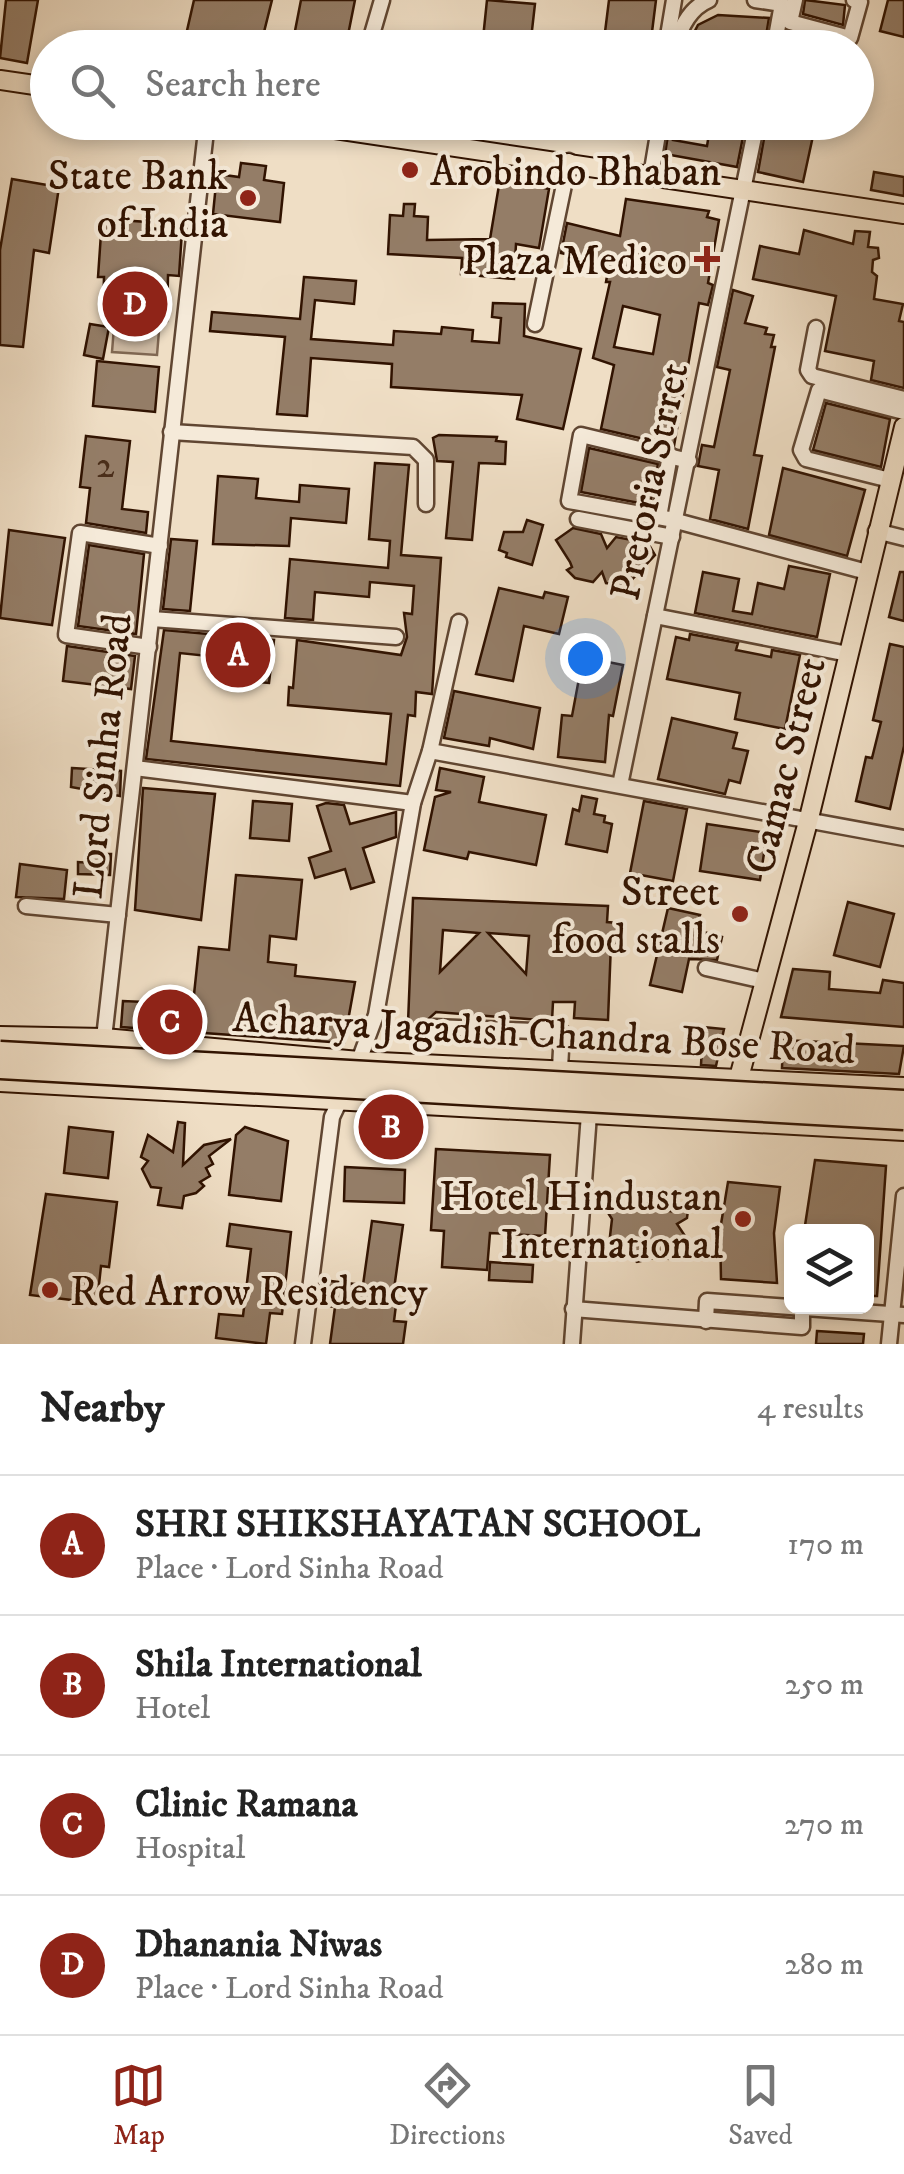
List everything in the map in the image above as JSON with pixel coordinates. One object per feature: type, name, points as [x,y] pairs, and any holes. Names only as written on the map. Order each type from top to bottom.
[{"type":"highway","points":[[0,1052],[904,1102]]},
{"type":"highway","points":[[0,1068],[904,1119]]},
{"type":"main road","points":[[0,80],[30,84]]},
{"type":"main road","points":[[433,140],[904,214]]},
{"type":"main road","name":"Camac Street","points":[[732,1120],[738,1077],[810,818],[904,426]]},
{"type":"main road","name":"Acharya Jagadish Chandra Bose Road","points":[[0,1036],[104,1038],[359,1061],[904,1087]]},
{"type":"main road","name":"Acharya Jagadish Chandra Bose Road","points":[[0,1082],[904,1131]]},
{"type":"street","points":[[373,30],[382,0]]},
{"type":"street","points":[[669,30],[674,0]]},
{"type":"street","points":[[681,30],[697,5],[709,0]]},
{"type":"street","points":[[755,0],[782,4],[777,30]]},
{"type":"street","points":[[795,0],[790,22],[820,30]]},
{"type":"street","points":[[852,30],[860,2],[854,0]]},
{"type":"street","name":"Lord Sinha Road","points":[[100,1088],[205,140]]},
{"type":"street","points":[[647,175],[653,140]]},
{"type":"street","name":"Pretoria Strret","points":[[620,785],[754,140]]},
{"type":"street","points":[[535,324],[569,161]]},
{"type":"street","points":[[816,328],[808,370],[812,376],[904,399]]},
{"type":"street","points":[[890,480],[806,459],[800,450],[819,390],[904,412]]},
{"type":"street","points":[[171,432],[395,443],[414,448],[426,460],[426,504]]},
{"type":"street","points":[[674,529],[659,517],[569,501],[581,435],[689,461]]},
{"type":"street","points":[[659,517],[670,455]]},
{"type":"street","points":[[578,519],[674,529],[867,572]]},
{"type":"street","points":[[876,531],[904,538]]},
{"type":"street","points":[[149,646],[66,635],[80,533],[160,546]]},
{"type":"street","points":[[656,616],[848,654]]},
{"type":"street","points":[[152,619],[396,637]]},
{"type":"street","points":[[303,1344],[332,1117],[376,1015],[412,803],[430,751],[459,622]]},
{"type":"street","points":[[430,751],[904,838]]},
{"type":"street","points":[[135,768],[412,803]]},
{"type":"street","points":[[26,906],[118,915]]},
{"type":"street","points":[[706,968],[764,981]]},
{"type":"street","points":[[434,1027],[562,1032],[560,1068]]},
{"type":"street","points":[[572,1344],[589,1114]]},
{"type":"street","points":[[889,1344],[898,1314],[904,1196]]},
{"type":"street","points":[[574,1309],[706,1320],[708,1301],[784,1307]]},
{"type":"shaded area","points":[[114,327],[159,331],[157,355],[112,352]]},
{"type":"building","points":[[6,0],[38,0],[27,63],[0,58]]},
{"type":"building","points":[[194,0],[272,0],[264,30],[187,30]]},
{"type":"building","points":[[301,0],[355,0],[349,30],[295,30]]},
{"type":"building","points":[[487,0],[535,4],[532,30],[484,30]]},
{"type":"building","points":[[609,0],[656,0],[652,30],[605,30]]},
{"type":"building","points":[[805,0],[845,5],[843,25],[803,14]]},
{"type":"building","points":[[888,0],[904,0],[904,37],[880,31]]},
{"type":"building","points":[[718,15],[769,18],[767,30],[695,30]]},
{"type":"building","points":[[667,140],[707,146],[708,140],[742,140],[737,167],[665,154]]},
{"type":"building","points":[[764,140],[812,140],[803,182],[758,172]]},
{"type":"building","name":"State Bank of India","points":[[241,163],[266,166],[264,180],[284,183],[280,222],[213,214],[217,174],[239,177]]},
{"type":"building","points":[[874,172],[904,177],[904,196],[871,190]]},
{"type":"building","points":[[12,179],[59,187],[49,253],[34,250],[23,347],[0,345],[0,250]]},
{"type":"building","points":[[500,179],[549,189],[539,248],[516,244],[514,279],[461,274],[462,258],[388,254],[390,215],[403,216],[404,204],[415,204],[414,216],[428,217],[427,240],[490,239]]},
{"type":"building","points":[[626,199],[709,211],[707,217],[719,220],[708,283],[713,285],[708,305],[699,303],[674,446],[601,429],[614,365],[593,358],[610,282],[606,282],[609,264],[561,253],[567,223],[620,236]],"holes":[[[623,306],[660,315],[653,354],[614,347]]]},
{"type":"building","points":[[102,219],[148,222],[148,228],[182,231],[179,276],[168,275],[167,321],[103,319],[104,277],[98,277]]},
{"type":"building","points":[[804,230],[853,244],[855,231],[870,232],[868,247],[878,248],[879,258],[873,260],[872,272],[877,276],[874,299],[903,304],[899,321],[904,322],[904,388],[871,380],[874,361],[825,351],[836,296],[753,279],[760,246],[799,254]]},
{"type":"building","points":[[304,277],[356,281],[354,304],[315,300],[311,339],[393,345],[394,331],[441,334],[442,327],[473,330],[472,341],[499,343],[501,318],[492,317],[493,303],[525,304],[524,336],[581,349],[563,429],[517,419],[522,395],[391,387],[392,364],[311,358],[307,416],[277,414],[285,337],[210,331],[212,312],[300,319]]},
{"type":"building","points":[[733,290],[753,296],[745,323],[767,328],[765,334],[774,335],[771,347],[775,347],[754,455],[762,456],[748,529],[710,519],[719,470],[698,466],[702,445],[714,447],[730,370],[717,367]]},
{"type":"building","points":[[90,324],[109,327],[103,359],[84,355]]},
{"type":"building","points":[[97,361],[159,367],[155,412],[93,406]]},
{"type":"building","points":[[826,403],[890,419],[881,467],[813,450]]},
{"type":"building","points":[[86,436],[130,441],[122,509],[148,512],[146,533],[86,523],[90,488],[80,487]]},
{"type":"building","points":[[497,437],[496,441],[506,442],[505,464],[479,463],[472,540],[446,538],[453,462],[437,461],[433,438]]},
{"type":"building","points":[[589,448],[658,464],[650,505],[581,492]]},
{"type":"building","points":[[375,463],[409,465],[401,555],[441,558],[432,694],[416,692],[415,716],[408,715],[400,786],[146,759],[164,630],[274,640],[269,683],[245,681],[247,660],[180,653],[171,741],[386,764],[391,714],[288,705],[297,640],[401,655],[407,637],[404,613],[412,614],[414,586],[370,582],[369,597],[315,592],[313,620],[285,618],[290,559],[388,568],[390,541],[369,539]]},
{"type":"building","points":[[783,468],[865,490],[847,556],[769,535]]},
{"type":"building","points":[[218,476],[258,479],[256,498],[299,502],[300,485],[349,489],[346,523],[291,518],[289,546],[213,544]]},
{"type":"building","points":[[527,520],[543,525],[532,565],[506,557],[507,553],[499,550],[504,532],[523,532]]},
{"type":"building","points":[[573,528],[601,534],[607,548],[616,537],[648,543],[655,555],[626,586],[606,583],[602,572],[593,582],[575,578],[567,570],[572,567],[556,540]]},
{"type":"building","points":[[9,530],[65,538],[52,625],[0,618]]},
{"type":"building","points":[[171,539],[197,541],[190,611],[163,609]]},
{"type":"building","points":[[89,545],[144,554],[136,634],[78,626]]},
{"type":"building","points":[[789,566],[830,574],[817,637],[695,613],[703,572],[739,579],[733,611],[752,614],[758,583],[784,589]]},
{"type":"building","points":[[900,572],[904,572],[904,621],[889,617]]},
{"type":"building","points":[[499,588],[543,598],[545,592],[568,597],[559,634],[524,626],[513,681],[476,674]]},
{"type":"building","points":[[690,634],[738,643],[736,650],[771,657],[772,650],[800,655],[785,729],[735,719],[740,693],[667,679],[676,637],[689,640]]},
{"type":"building","points":[[890,644],[904,647],[904,746],[890,809],[856,801],[866,757],[872,758],[881,722],[873,720]]},
{"type":"building","points":[[67,646],[135,656],[131,689],[63,681]]},
{"type":"building","points":[[583,657],[623,665],[613,716],[609,715],[605,762],[558,757],[562,715],[572,716]]},
{"type":"building","points":[[454,691],[540,708],[533,749],[490,738],[489,746],[444,738]]},
{"type":"building","points":[[672,718],[737,733],[733,748],[748,751],[740,783],[729,780],[725,794],[658,779]]},
{"type":"building","points":[[72,768],[121,771],[120,796],[71,787]]},
{"type":"building","points":[[440,768],[484,777],[479,802],[546,815],[536,865],[469,852],[467,859],[424,850],[435,797],[451,792],[436,790]]},
{"type":"building","points":[[143,788],[215,794],[201,920],[135,910]]},
{"type":"building","points":[[582,796],[597,799],[594,814],[605,816],[604,822],[612,824],[607,852],[566,844],[573,809],[579,811]]},
{"type":"building","points":[[253,801],[292,804],[289,841],[250,838]]},
{"type":"building","points":[[644,801],[687,809],[673,881],[630,873]]},
{"type":"building","points":[[344,805],[350,824],[396,812],[396,837],[363,848],[374,882],[351,889],[345,869],[315,878],[309,858],[331,851],[317,806]]},
{"type":"building","points":[[707,824],[767,833],[760,880],[700,871]]},
{"type":"building","points":[[93,854],[111,854],[110,875],[78,874],[78,862],[92,863]]},
{"type":"building","points":[[20,864],[67,870],[64,899],[16,897]]},
{"type":"building","points":[[236,875],[302,880],[296,939],[270,936],[268,962],[296,965],[295,976],[355,982],[344,1043],[121,1027],[123,1001],[193,1004],[199,947],[229,950]]},
{"type":"building","points":[[413,898],[608,906],[607,922],[618,923],[617,943],[611,943],[608,1020],[574,1018],[575,1002],[553,1002],[552,1021],[436,1012],[423,1024],[408,1023]],"holes":[[[443,930],[479,933],[440,972]],[[488,933],[529,936],[526,974]]]},
{"type":"building","points":[[848,902],[894,914],[880,967],[834,955]]},
{"type":"building","points":[[668,908],[700,915],[696,930],[722,937],[717,960],[689,959],[682,992],[650,985]]},
{"type":"building","points":[[793,969],[830,972],[829,989],[880,993],[883,980],[904,983],[904,1027],[781,1017]]},
{"type":"building","points":[[703,1027],[724,1029],[716,1066],[701,1065]]},
{"type":"building","points":[[783,1040],[904,1046],[899,1074],[782,1068]]},
{"type":"building","points":[[362,1114],[421,1117],[418,1148],[360,1144]]},
{"type":"building","points":[[178,1122],[185,1123],[183,1165],[204,1145],[231,1139],[209,1156],[213,1164],[206,1168],[210,1176],[200,1182],[204,1186],[196,1193],[184,1196],[182,1208],[158,1205],[161,1188],[151,1187],[142,1169],[148,1161],[141,1157],[148,1135],[173,1152]]},
{"type":"building","points":[[69,1127],[113,1132],[108,1178],[64,1173]]},
{"type":"building","points":[[245,1127],[288,1141],[281,1201],[229,1195],[236,1135]]},
{"type":"building","points":[[436,1149],[550,1155],[545,1236],[490,1233],[487,1270],[442,1267],[444,1231],[431,1230]]},
{"type":"building","points":[[815,1160],[886,1166],[877,1296],[874,1224],[805,1224]]},
{"type":"building","points":[[345,1167],[405,1170],[404,1203],[344,1201]]},
{"type":"building","points":[[728,1182],[780,1187],[774,1233],[777,1283],[721,1279],[720,1230]]},
{"type":"building","points":[[46,1194],[117,1202],[109,1267],[101,1266],[97,1303],[30,1295]]},
{"type":"building","points":[[634,1200],[661,1201],[661,1210],[676,1212],[682,1205],[688,1210],[687,1218],[677,1224],[687,1239],[682,1247],[690,1253],[688,1260],[654,1258],[637,1262],[629,1256],[599,1255],[602,1244],[609,1245],[612,1219],[605,1208],[610,1204],[634,1210]]},
{"type":"building","points":[[372,1221],[403,1225],[394,1321],[406,1322],[403,1344],[330,1344],[335,1307],[319,1305],[322,1280],[363,1285]]},
{"type":"building","points":[[230,1224],[291,1232],[282,1314],[270,1313],[266,1344],[216,1338],[219,1314],[243,1316],[251,1249],[227,1246]]},
{"type":"building","points":[[490,1262],[533,1265],[532,1282],[489,1280]]},
{"type":"building","points":[[817,1331],[864,1334],[863,1344],[816,1344]]},
{"type":"place","name":"Arobindo Bhaban","points":[[410,170]]},
{"type":"place","name":"State Bank of India","points":[[248,198]]},
{"type":"place","name":"Plaza Medico","points":[[707,259]]},
{"type":"place","name":"Dhanania Niwas","points":[[135,304]]},
{"type":"place","name":"SHRI SHIKSHAYATAN SCHOOL","points":[[238,655]]},
{"type":"place","name":"Street food stalls","points":[[740,914]]},
{"type":"place","name":"Clinic Ramana","points":[[170,1022]]},
{"type":"place","name":"Shila International","points":[[391,1127]]},
{"type":"place","name":"Hotel Hindustan International","points":[[743,1219]]},
{"type":"place","name":"Red Arrow Residency","points":[[50,1290]]}]
